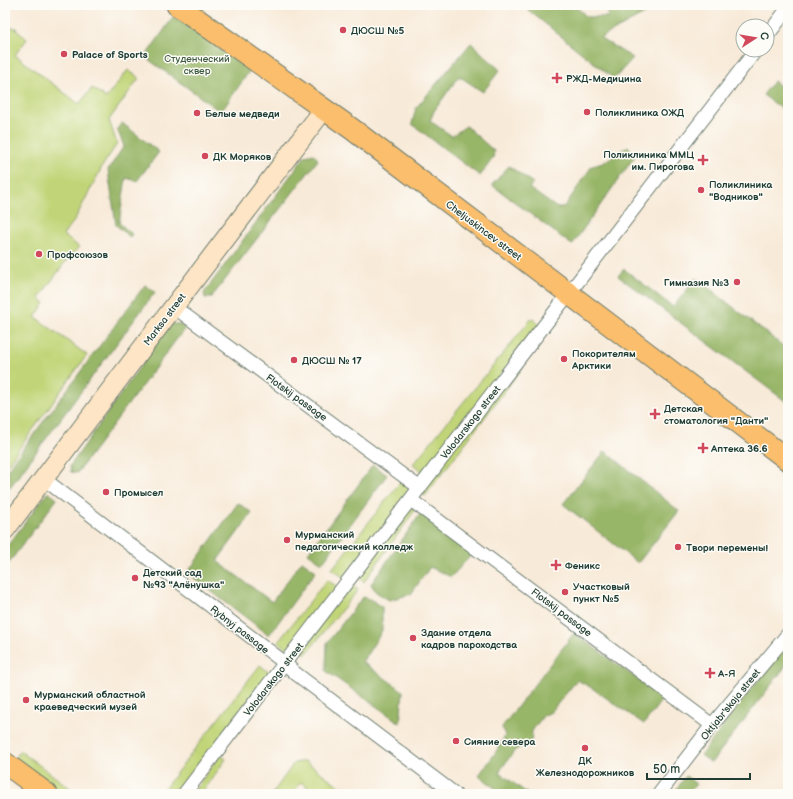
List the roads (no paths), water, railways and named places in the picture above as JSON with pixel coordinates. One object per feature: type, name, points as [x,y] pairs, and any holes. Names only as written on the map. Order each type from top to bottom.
[{"type":"main road","name":"Cheljuskincev street","points":[[177,5],[352,129],[788,460]]},
{"type":"main road","points":[[5,763],[47,794]]},
{"type":"street","points":[[775,25],[788,8]]},
{"type":"street","name":"Volodarskogo street","points":[[184,794],[750,58]]},
{"type":"street","name":"Marksa street","points":[[5,530],[324,110]]},
{"type":"street","name":"Flotskij passage","points":[[174,307],[420,488]]},
{"type":"street","name":"Rybnyj passage","points":[[44,479],[285,663],[295,673],[455,794]]},
{"type":"street","name":"Flotskij passage","points":[[411,500],[712,725]]},
{"type":"street","name":"Oktjabr'skaja street","points":[[659,794],[712,725],[788,634]]},
{"type":"place","name":"ДЮСШ №5","points":[[343,30]]},
{"type":"place","name":"Palace of Sports","points":[[64,54]]},
{"type":"place","name":"РЖД-Медицина","points":[[557,78]]},
{"type":"place","name":"Поликлиника ОЖД","points":[[587,112]]},
{"type":"place","name":"Белые медведи","points":[[197,113]]},
{"type":"place","name":"ДК Моряков","points":[[205,156]]},
{"type":"place","name":"Поликлиника ММЦ им. Пирогова","points":[[703,160]]},
{"type":"place","name":"Поликлиника \"Водников\"","points":[[701,190]]},
{"type":"place","name":"Профсоюзов","points":[[39,254]]},
{"type":"place","name":"Гимназия №3","points":[[737,282]]},
{"type":"place","name":"Покорителям Арктики","points":[[564,359]]},
{"type":"place","name":"ДЮСШ № 17","points":[[294,360]]},
{"type":"place","name":"Детская стоматология \"Данти\"","points":[[655,414]]},
{"type":"place","name":"Аптека 36.6","points":[[703,448]]},
{"type":"place","name":"Промысел","points":[[106,492]]},
{"type":"place","name":"Мурманский педагогический колледж","points":[[287,540]]},
{"type":"place","name":"Твори перемены!","points":[[678,547]]},
{"type":"place","name":"Феникс","points":[[556,565]]},
{"type":"place","name":"Детский сад №93 \"Алёнушка\"","points":[[135,578]]},
{"type":"place","name":"Участковый пункт №5","points":[[565,592]]},
{"type":"place","name":"Здание отдела кадров пароходства","points":[[413,638]]},
{"type":"place","name":"А-Я","points":[[710,673]]},
{"type":"place","name":"Мурманский областной краеведческий музей","points":[[26,700]]},
{"type":"place","name":"Сияние севера","points":[[456,741]]},
{"type":"place","name":"ДК Железнодорожников","points":[[585,748]]},
{"type":"park label","name":"Студенческий сквер","points":[[197,64]]}]
